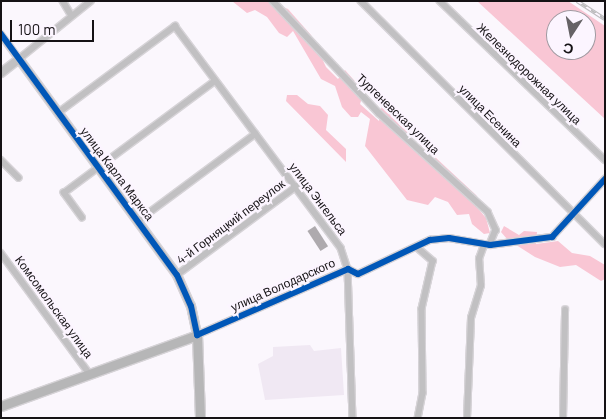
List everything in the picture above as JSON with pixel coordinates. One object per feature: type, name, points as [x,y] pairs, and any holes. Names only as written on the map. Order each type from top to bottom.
[{"type":"main road","name":"улица Володарского","points":[[1,406],[197,335]]},
{"type":"main road","name":"улица Карла Маркса","points":[[197,335],[200,418]]},
{"type":"street","points":[[63,1],[72,16]]},
{"type":"street","points":[[1,73],[91,1]]},
{"type":"street","name":"Тургеневская улица","points":[[273,1],[379,113],[488,212],[496,230],[479,259],[482,286],[471,318],[467,418]]},
{"type":"street","name":"улица Есенина","points":[[361,1],[605,244]]},
{"type":"street","name":"Железнодорожная улица","points":[[440,1],[605,160]]},
{"type":"street","name":"улица Энгельса","points":[[58,113],[175,26],[255,134],[297,186],[341,248],[348,269],[353,418]]},
{"type":"street","name":"улица Карла Маркса","points":[[1,34],[177,275],[191,306],[197,335]]},
{"type":"street","points":[[82,218],[64,193],[215,81]]},
{"type":"street","points":[[138,221],[255,134]]},
{"type":"street","points":[[1,160],[19,178]]},
{"type":"street","name":"улица Володарского","points":[[197,335],[348,269],[358,274],[418,248],[430,240],[449,238],[487,245],[552,237],[605,179]]},
{"type":"street","name":"4-й Горняцкий переулок","points":[[177,275],[297,186]]},
{"type":"street","points":[[418,248],[433,261],[422,309],[423,393],[418,418]]},
{"type":"street","name":"Комсомольская улица","points":[[1,252],[90,374]]},
{"type":"street","points":[[563,418],[565,310]]},
{"type":"shaded area","points":[[232,1],[268,1],[288,9],[311,35],[326,67],[338,79],[345,70],[364,92],[360,104],[379,121],[382,104],[388,105],[412,136],[407,144],[421,144],[476,195],[481,202],[476,206],[486,218],[490,233],[484,234],[472,224],[469,214],[457,215],[448,202],[435,197],[428,205],[407,200],[365,146],[370,119],[361,112],[358,117],[351,117],[342,107],[335,86],[321,79],[293,31],[287,37],[279,33],[267,17],[255,10],[247,13]]},
{"type":"shaded area","points":[[477,1],[568,1],[581,10],[546,10],[546,60],[596,60],[596,20],[605,26],[605,119]]},
{"type":"shaded area","points":[[287,95],[297,95],[308,104],[320,106],[328,115],[326,130],[346,149],[346,162],[286,101]]},
{"type":"shaded area","points":[[504,226],[519,235],[524,231],[537,232],[536,244],[558,241],[572,253],[590,256],[605,265],[605,279],[601,281],[576,265],[560,267],[535,257],[507,239],[501,232]]},
{"type":"shaded area","points":[[310,345],[314,351],[341,348],[344,395],[265,400],[258,364],[273,356],[273,347]]},
{"type":"building","points":[[315,226],[328,246],[321,251],[307,231]]},
{"type":"railway","points":[[577,1],[605,19]]},
{"type":"cycle path","points":[[1,34],[177,275],[191,306],[197,335],[348,269],[358,274],[430,240],[449,238],[490,245],[552,237],[605,179]]}]
